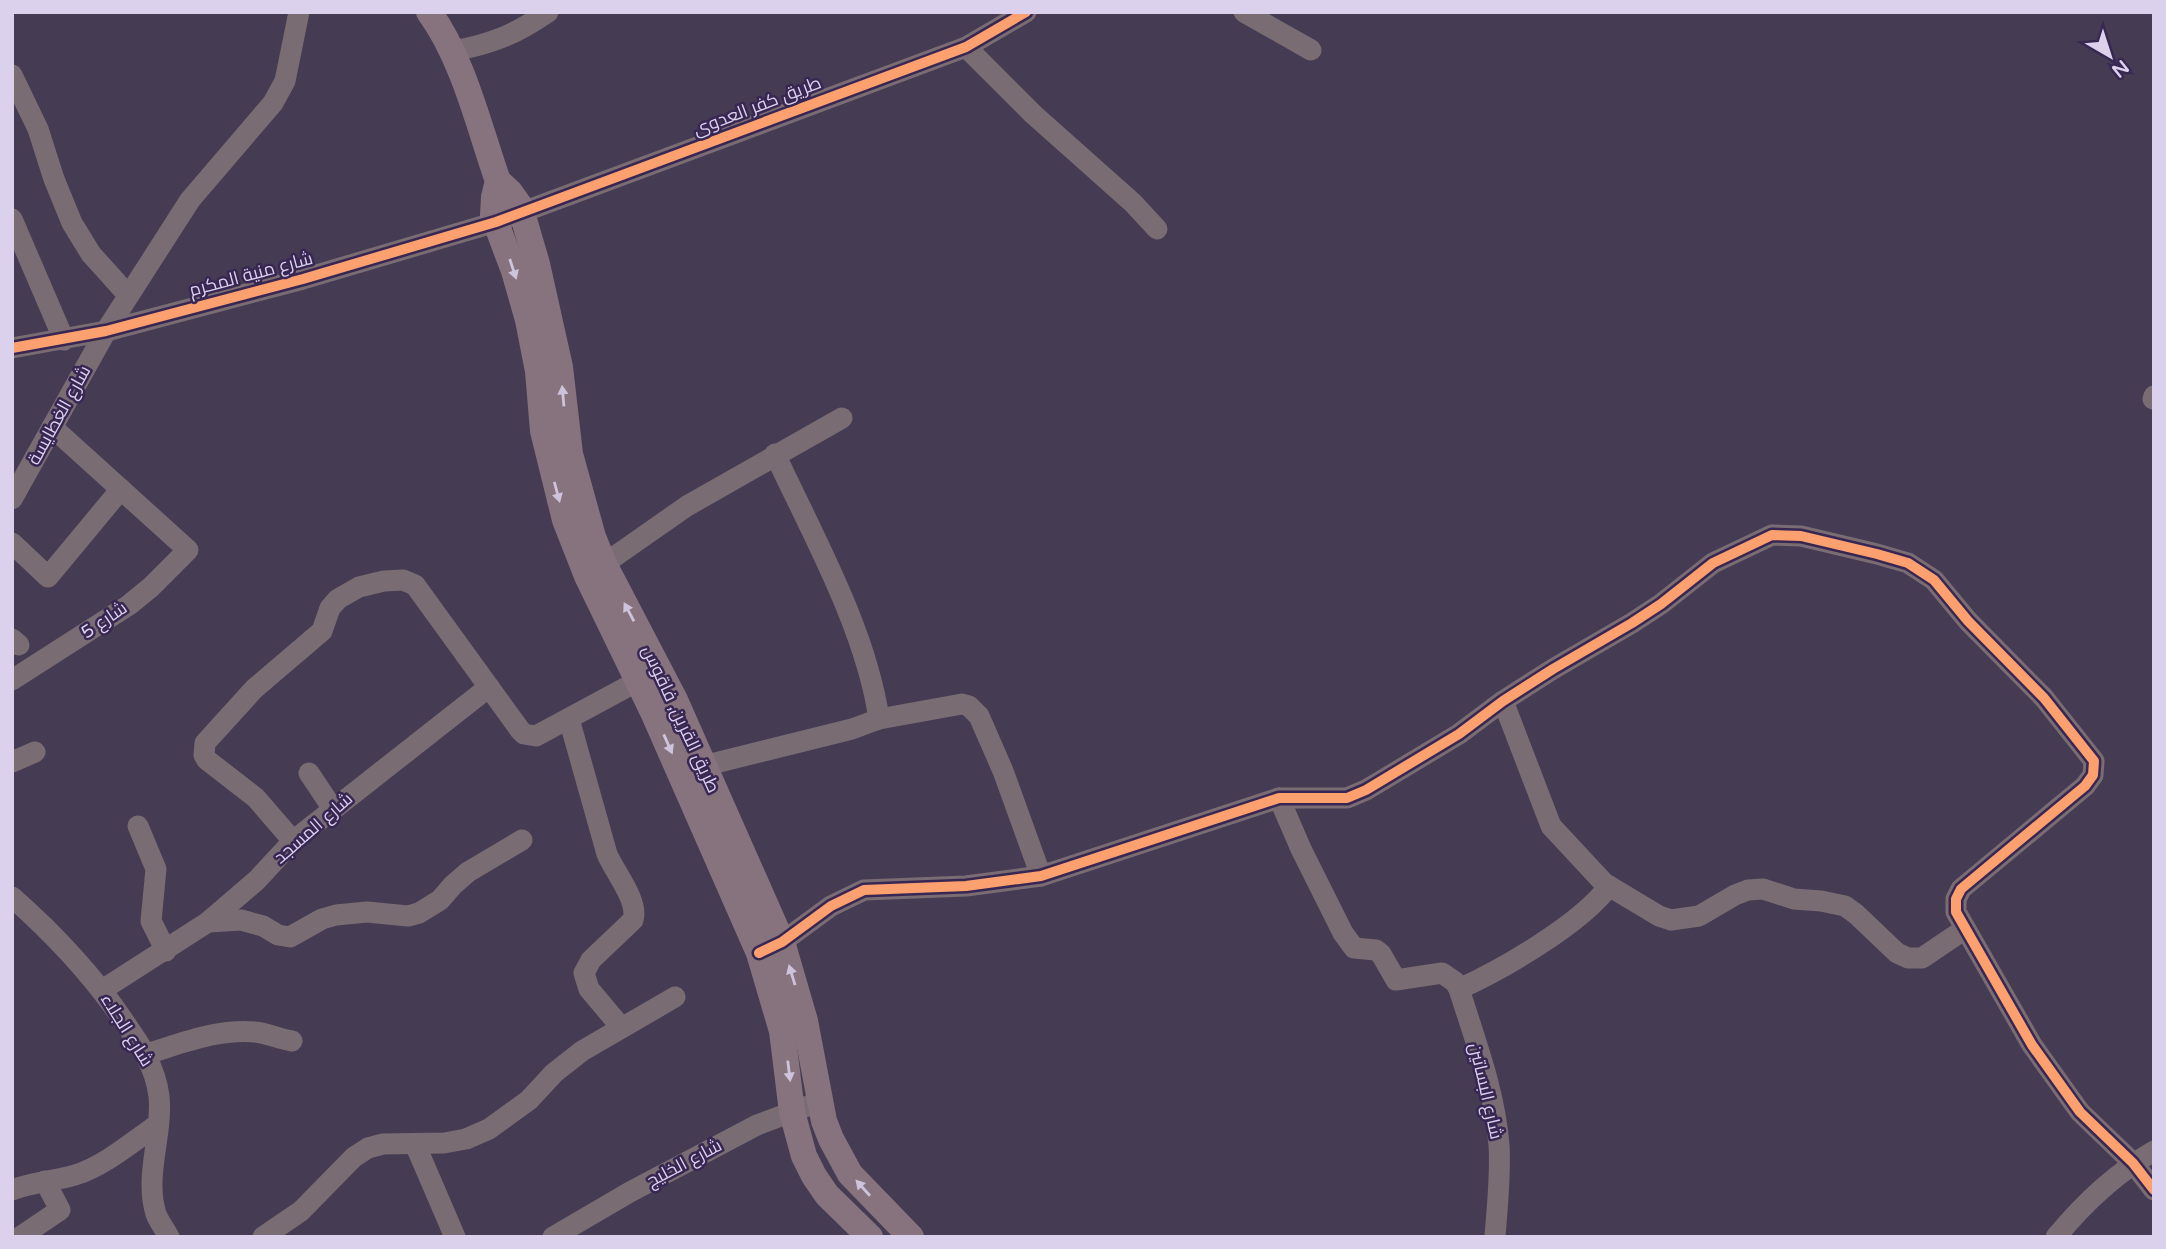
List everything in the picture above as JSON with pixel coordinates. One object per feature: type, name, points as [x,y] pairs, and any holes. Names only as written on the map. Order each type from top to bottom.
[{"type":"main road","name":"طريق القرين, فاقوس","points":[[429,12],[453,51],[498,181],[515,198],[522,214],[556,341],[565,425],[576,482],[604,564],[770,948],[805,1021],[831,1139],[850,1174],[911,1237]]},
{"type":"main road","name":"طريق القرين, فاقوس","points":[[498,181],[493,206],[496,222],[528,320],[538,371],[543,431],[565,520],[587,576],[638,681],[664,706],[703,766],[719,831]]},
{"type":"main road","name":"طريق القرين, فاقوس","points":[[770,948],[787,1058],[792,1112],[804,1156],[827,1195],[870,1237]]},
{"type":"street","name":"شارع الغطايسة","points":[[12,499],[106,331],[190,200],[273,103],[285,81],[299,12]]},
{"type":"street","points":[[453,51],[519,32],[548,12]]},
{"type":"street","name":"طريق كفر العدوى","points":[[496,222],[965,47],[1026,12]]},
{"type":"street","points":[[1244,12],[1311,50]]},
{"type":"street","points":[[965,47],[1033,114],[1133,203],[1157,229]]},
{"type":"street","points":[[12,75],[38,129],[72,223],[91,254],[128,295]]},
{"type":"street","points":[[12,219],[64,340]]},
{"type":"street","name":"شارع منية المكرم","points":[[12,348],[106,331],[303,279],[496,222]]},
{"type":"street","points":[[604,564],[687,506],[842,418]]},
{"type":"street","points":[[12,543],[48,577],[121,489],[52,427]]},
{"type":"street","points":[[775,454],[844,602],[875,690],[879,719]]},
{"type":"street","name":"شارع 5","points":[[12,680],[128,605],[151,587],[188,550],[121,489]]},
{"type":"street","points":[[770,948],[831,906],[864,890],[966,886],[1041,876],[1279,797],[1347,798],[1366,790],[1459,734],[1553,669],[1641,617],[1713,563],[1772,535],[1801,536],[1908,563],[1934,580],[1968,621],[2045,698],[2094,761],[2093,775],[2085,786],[1961,889],[1956,899],[1956,912],[2032,1045],[2080,1112],[2133,1163],[2154,1190]]},
{"type":"street","points":[[293,841],[256,798],[208,760],[204,755],[205,743],[254,689],[321,631],[330,608],[338,599],[359,587],[403,580],[415,585],[524,734],[536,736],[638,681]]},
{"type":"street","name":"شارع المسجد","points":[[102,990],[208,922],[257,880],[293,841],[489,687]]},
{"type":"street","points":[[1503,702],[1550,827],[1599,879],[1659,916],[1671,920],[1699,916],[1735,895],[1763,888],[1794,899],[1845,906],[1898,953],[1908,958],[1922,958],[1965,929]]},
{"type":"street","points":[[703,766],[852,729],[879,719],[962,704],[975,710],[1003,771],[1041,876]]},
{"type":"street","points":[[569,719],[607,854],[635,905],[633,920],[591,960],[583,973],[589,989],[621,1027]]},
{"type":"street","points":[[12,762],[36,752]]},
{"type":"street","points":[[309,773],[333,809]]},
{"type":"street","points":[[1279,797],[1332,914],[1349,943],[1354,948],[1376,950],[1396,980],[1442,973],[1455,982],[1459,989],[1488,976],[1569,924],[1586,912],[1609,886]]},
{"type":"street","points":[[138,826],[156,869],[151,921],[166,951]]},
{"type":"street","points":[[208,922],[219,919],[241,920],[290,937],[315,922],[336,915],[366,912],[408,916],[419,913],[440,900],[468,872],[523,840]]},
{"type":"street","name":"شارع الجلاء","points":[[12,897],[49,929],[102,990],[146,1054],[155,1076],[159,1099],[152,1179],[153,1200],[157,1216],[169,1237]]},
{"type":"street","name":"شارع البساتين","points":[[1459,989],[1483,1065],[1496,1123],[1500,1166],[1495,1237]]},
{"type":"street","points":[[263,1237],[301,1210],[354,1157],[368,1148],[383,1144],[444,1143],[467,1139],[489,1129],[529,1100],[568,1062],[597,1040],[675,997]]},
{"type":"street","points":[[146,1054],[198,1039],[247,1031],[292,1041]]},
{"type":"street","name":"شارع الخليج","points":[[554,1237],[630,1192],[757,1125],[821,1101]]},
{"type":"street","points":[[13,1189],[78,1175],[158,1124]]},
{"type":"street","points":[[415,1144],[454,1237]]},
{"type":"street","points":[[2056,1237],[2078,1210],[2133,1163],[2154,1151]]},
{"type":"street","points":[[20,1237],[60,1210],[45,1181]]},
{"type":"cycle path","points":[[12,348],[106,331],[303,279],[496,222],[966,47],[1026,12]]},
{"type":"cycle path","points":[[759,953],[782,942],[831,906],[864,890],[966,886],[1041,876],[1279,798],[1347,798],[1366,790],[1459,734],[1503,701],[1632,623],[1713,563],[1772,535],[1801,536],[1908,563],[1934,580],[1968,621],[2044,698],[2094,761],[2093,775],[2085,786],[1961,889],[1956,899],[1956,912],[2032,1045],[2080,1112],[2133,1163],[2154,1190]]}]
